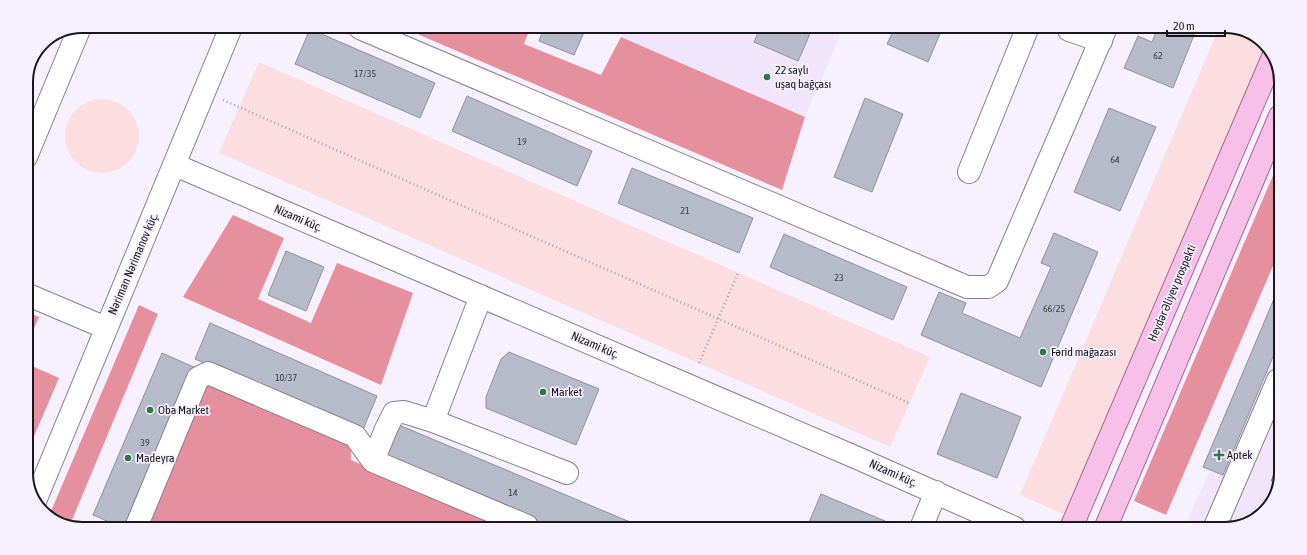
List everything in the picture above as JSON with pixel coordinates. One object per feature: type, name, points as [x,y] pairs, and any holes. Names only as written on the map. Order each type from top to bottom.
[{"type":"main road","name":"Heydər Əliyev prospekti","points":[[1074,522],[1270,64]]},
{"type":"main road","points":[[1108,522],[1274,130]]},
{"type":"street","points":[[33,140],[77,33]]},
{"type":"street","name":"Nəriman Nərimanov küç.","points":[[38,494],[228,33]]},
{"type":"street","points":[[372,33],[967,287],[988,287],[997,282],[1103,35],[1089,33]]},
{"type":"street","points":[[969,172],[1024,33]]},
{"type":"street","name":"Nizami küç.","points":[[175,165],[936,492],[1002,522]]},
{"type":"street","points":[[433,421],[481,296]]},
{"type":"street","points":[[33,297],[106,328]]},
{"type":"street","points":[[138,522],[198,378],[208,373],[355,436],[373,461],[518,522]]},
{"type":"street","points":[[1217,522],[1274,389]]},
{"type":"street","points":[[373,461],[394,413],[404,412],[433,421],[567,473]]},
{"type":"street","points":[[924,522],[936,492]]},
{"type":"path","points":[[205,92],[909,404]]},
{"type":"path","points":[[699,363],[738,273]]},
{"type":"shaded area","points":[[415,33],[528,33],[524,44],[601,75],[621,37],[805,117],[782,190]]},
{"type":"shaded area","name":"22 saylı uşaq bağçası","points":[[622,33],[841,33],[805,117],[621,37]]},
{"type":"shaded area","points":[[1217,33],[1235,34],[1244,37],[1255,43],[1263,51],[1065,515],[1020,495]]},
{"type":"shaded area","points":[[259,62],[930,357],[890,447],[219,153]]},
{"type":"shaded area","points":[[102,99],[116,102],[128,110],[136,122],[139,136],[136,150],[128,162],[116,170],[102,173],[88,170],[76,162],[68,150],[65,136],[68,122],[76,110],[88,102]]},
{"type":"shaded area","points":[[1274,173],[1274,264],[1166,515],[1134,501]]},
{"type":"shaded area","points":[[233,215],[284,238],[258,299],[311,323],[337,263],[413,293],[381,385],[183,297]]},
{"type":"shaded area","points":[[139,305],[158,314],[72,521],[51,511]]},
{"type":"shaded area","points":[[33,315],[39,317],[33,330]]},
{"type":"shaded area","points":[[1274,334],[1274,473],[1270,492],[1262,505],[1247,517],[1231,522],[1186,522]]},
{"type":"shaded area","points":[[33,366],[59,378],[33,439]]},
{"type":"shaded area","points":[[203,381],[351,442],[351,460],[498,522],[143,522]]},
{"type":"building","points":[[308,33],[319,33],[435,83],[420,118],[295,64]]},
{"type":"building","points":[[542,33],[584,33],[574,55],[539,41]]},
{"type":"building","points":[[758,33],[810,33],[798,61],[754,42]]},
{"type":"building","points":[[892,33],[940,33],[928,62],[887,44]]},
{"type":"building","points":[[1156,33],[1195,33],[1173,88],[1124,68],[1138,36],[1152,42]]},
{"type":"building","points":[[467,96],[592,151],[577,186],[452,131]]},
{"type":"building","points":[[865,98],[903,114],[872,192],[834,177]]},
{"type":"building","points":[[1109,108],[1156,127],[1120,211],[1074,192]]},
{"type":"building","points":[[632,168],[753,218],[739,253],[618,203]]},
{"type":"building","points":[[1054,233],[1098,252],[1041,387],[921,335],[939,292],[966,303],[962,313],[1020,338],[1051,267],[1041,263]]},
{"type":"building","points":[[784,234],[907,287],[893,320],[770,267]]},
{"type":"building","points":[[286,251],[324,267],[306,311],[268,295]]},
{"type":"building","points":[[1274,299],[1274,354],[1223,475],[1203,467]]},
{"type":"building","points":[[210,323],[377,396],[362,432],[195,359]]},
{"type":"building","points":[[509,352],[599,389],[576,445],[486,408],[486,397],[501,359]]},
{"type":"building","points":[[162,353],[196,368],[131,522],[109,522],[93,515]]},
{"type":"building","points":[[961,393],[1021,417],[997,478],[937,454]]},
{"type":"building","points":[[399,425],[630,522],[536,522],[385,458]]},
{"type":"building","points":[[821,494],[885,521],[885,522],[809,522]]},
{"type":"place","name":"22 saylı uşaq bağçası","points":[[767,77]]},
{"type":"place","name":"Fərid mağazası","points":[[1043,352]]},
{"type":"place","name":"Market","points":[[543,392]]},
{"type":"place","name":"Oba Market","points":[[150,410]]},
{"type":"place","name":"Aptek","points":[[1219,455]]},
{"type":"place","name":"Madeyra","points":[[128,458]]}]
